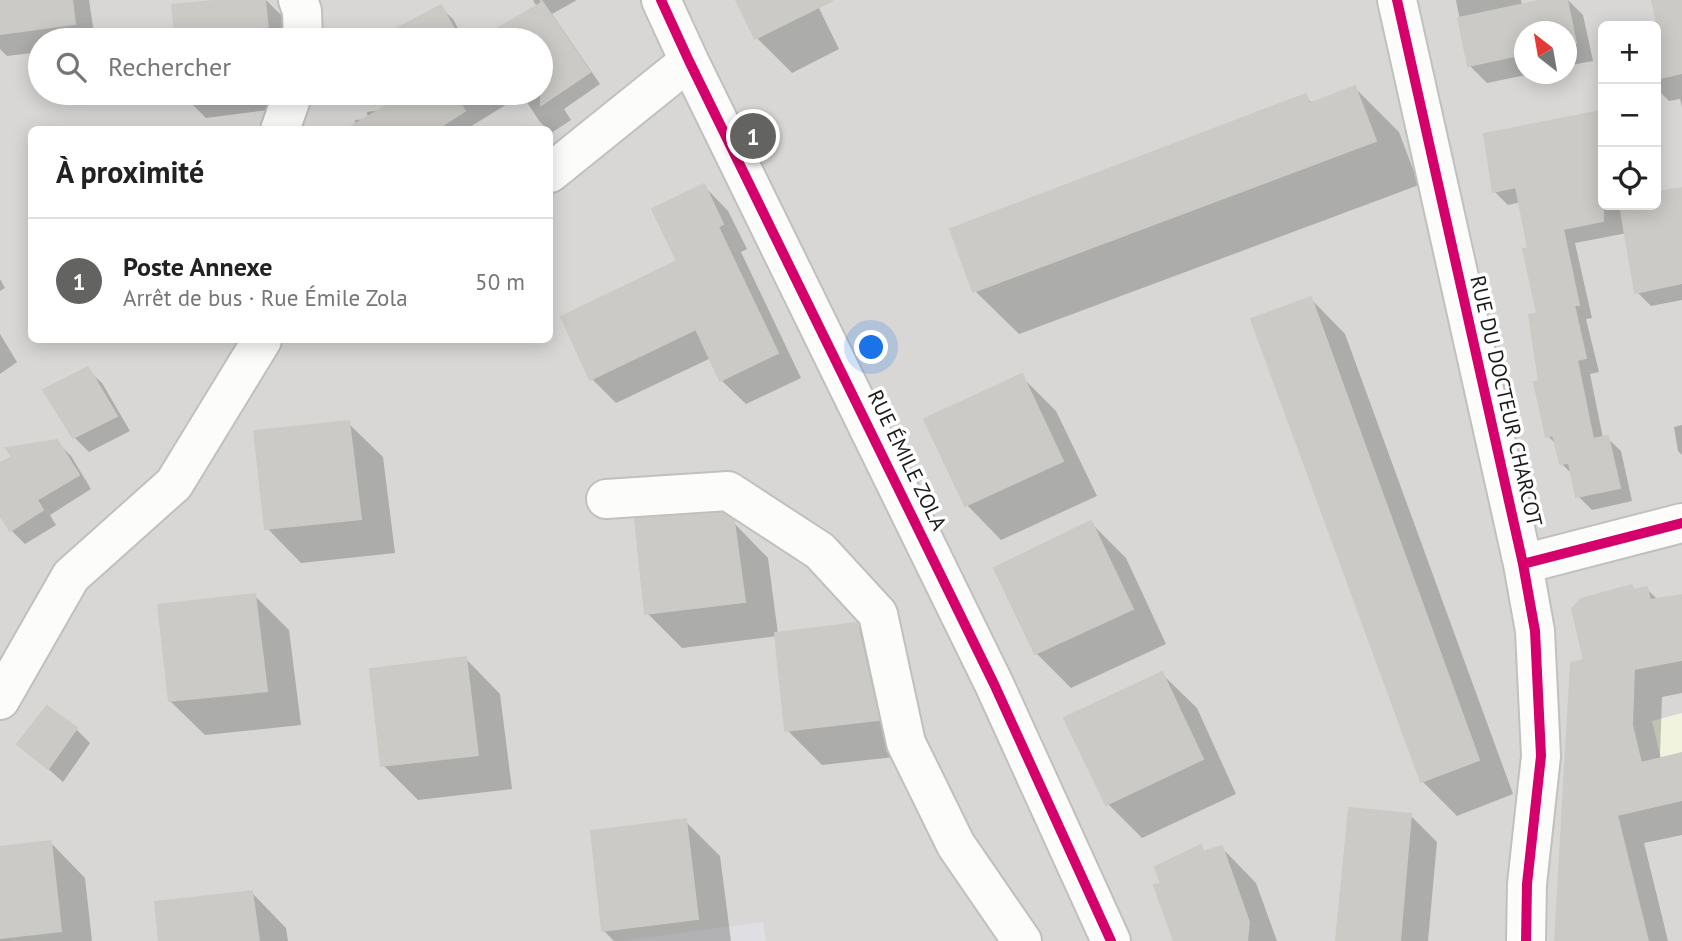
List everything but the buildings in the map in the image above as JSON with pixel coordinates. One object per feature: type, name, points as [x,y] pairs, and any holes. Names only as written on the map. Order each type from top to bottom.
[{"type":"street","points":[[298,0],[302,11],[303,28]]},
{"type":"street","name":"RUE ÉMILE ZOLA","points":[[661,0],[995,684],[1111,941]]},
{"type":"street","name":"RUE DU DOCTEUR CHARCOT","points":[[1397,0],[1523,564],[1535,631],[1541,756],[1527,884],[1526,941]]},
{"type":"street","points":[[553,171],[689,61]]},
{"type":"street","points":[[281,126],[289,105]]},
{"type":"street","points":[[0,700],[71,576],[174,484],[260,343]]},
{"type":"street","points":[[606,499],[728,491],[820,551],[878,614],[906,743],[957,845],[1022,941]]},
{"type":"street","points":[[1523,564],[1682,523]]},
{"type":"shaded area","points":[[0,0],[1682,0],[1682,941],[0,941]]},
{"type":"shaded area","points":[[1682,713],[1682,800],[1671,803],[1652,721]]},
{"type":"shaded area","points":[[763,922],[766,941],[619,941]]},
{"type":"cycle path","points":[[661,0],[994,684],[1111,941]]},
{"type":"cycle path","points":[[1397,0],[1523,564],[1535,631],[1541,756],[1527,884],[1526,941]]},
{"type":"cycle path","points":[[1523,564],[1682,523]]},
{"type":"place","name":"Poste Annexe","points":[[753,136]]}]
